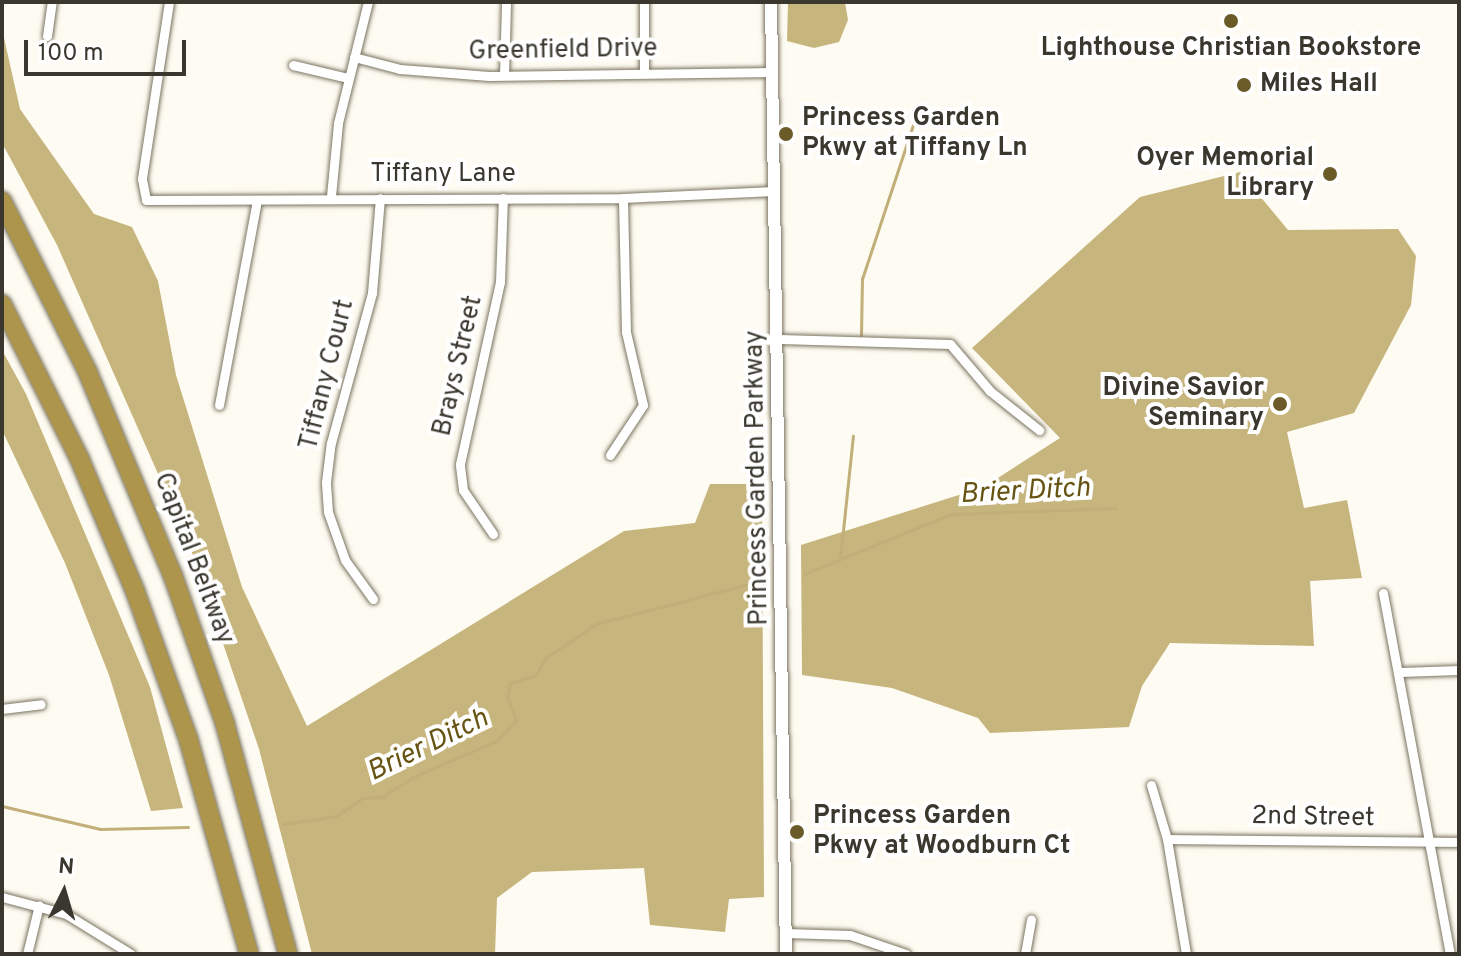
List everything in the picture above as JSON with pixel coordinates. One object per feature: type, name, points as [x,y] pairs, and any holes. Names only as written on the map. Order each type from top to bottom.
[{"type":"highway","name":"Capital Beltway","points":[[2,201],[88,373],[169,563],[234,753],[288,954]]},
{"type":"highway","points":[[2,304],[80,460],[140,604],[188,738],[249,954]]},
{"type":"street","points":[[47,36],[52,2]]},
{"type":"street","name":"Tiffany Lane","points":[[169,2],[144,167],[142,193],[146,200],[331,196],[623,198],[774,191]]},
{"type":"street","points":[[331,196],[334,142],[368,2]]},
{"type":"street","points":[[504,75],[506,2]]},
{"type":"street","points":[[644,2],[644,71]]},
{"type":"street","name":"Princess Garden Parkway","points":[[771,2],[780,339],[786,954]]},
{"type":"street","name":"Greenfield Drive","points":[[354,57],[400,69],[504,75],[644,71],[773,72]]},
{"type":"street","points":[[293,65],[348,78]]},
{"type":"street","name":"Tiffany Court","points":[[373,599],[345,560],[328,512],[326,482],[331,443],[372,293],[380,198]]},
{"type":"street","name":"Brays Street","points":[[493,534],[463,490],[460,464],[500,282],[503,198]]},
{"type":"street","points":[[610,455],[643,405],[626,332],[623,198]]},
{"type":"street","points":[[219,405],[257,200]]},
{"type":"street","points":[[780,339],[950,344],[990,391],[1039,430]]},
{"type":"street","points":[[1383,593],[1450,954]]},
{"type":"street","points":[[1400,672],[1459,670]]},
{"type":"street","points":[[2,709],[41,704]]},
{"type":"street","points":[[1151,785],[1167,839],[1186,954]]},
{"type":"street","name":"2nd Street","points":[[1167,839],[1459,842]]},
{"type":"street","points":[[2,897],[39,905],[88,925],[131,954]]},
{"type":"street","points":[[27,954],[39,905]]},
{"type":"street","points":[[1025,954],[1031,920]]},
{"type":"street","points":[[786,933],[850,935],[906,954]]},
{"type":"shaded area","points":[[788,2],[845,2],[848,20],[839,42],[814,48],[787,41]]},
{"type":"shaded area","points":[[2,29],[20,109],[94,214],[132,227],[158,281],[176,375],[242,587],[307,726],[624,531],[695,523],[710,484],[762,484],[764,897],[729,899],[725,932],[650,925],[644,868],[532,872],[497,898],[495,954],[312,954],[259,749],[189,544],[57,245],[2,143]]},
{"type":"shaded area","points":[[1240,172],[1288,230],[1398,229],[1416,256],[1411,305],[1354,413],[1287,432],[1304,508],[1347,500],[1362,578],[1310,581],[1314,646],[1170,643],[1142,686],[1129,727],[990,733],[978,718],[892,688],[802,675],[801,545],[984,487],[1060,438],[972,348],[1140,197]]},
{"type":"shaded area","points":[[2,350],[26,394],[150,687],[183,808],[151,811],[109,675],[65,563],[2,430]]},
{"type":"waterway","points":[[861,335],[862,279],[915,119]]},
{"type":"waterway","points":[[840,559],[853,436]]},
{"type":"waterway","name":"Brier Ditch","points":[[804,574],[951,514],[1116,508]]},
{"type":"waterway","name":"Brier Ditch","points":[[284,824],[336,816],[363,798],[382,797],[411,778],[496,741],[516,720],[507,697],[510,683],[536,675],[545,658],[596,624],[760,581]]},
{"type":"waterway","name":"Brier Ditch","points":[[2,806],[100,829],[188,827]]},
{"type":"place","name":"Lighthouse Christian Bookstore","points":[[1231,21]]},
{"type":"place","name":"Miles Hall","points":[[1244,85]]},
{"type":"place","name":"Princess Garden Pkwy at Tiffany Ln","points":[[786,134]]},
{"type":"place","name":"Oyer Memorial Library","points":[[1330,174]]},
{"type":"place","name":"Divine Savior Seminary","points":[[1280,404]]},
{"type":"place","name":"Princess Garden Pkwy at Woodburn Ct","points":[[797,832]]}]
